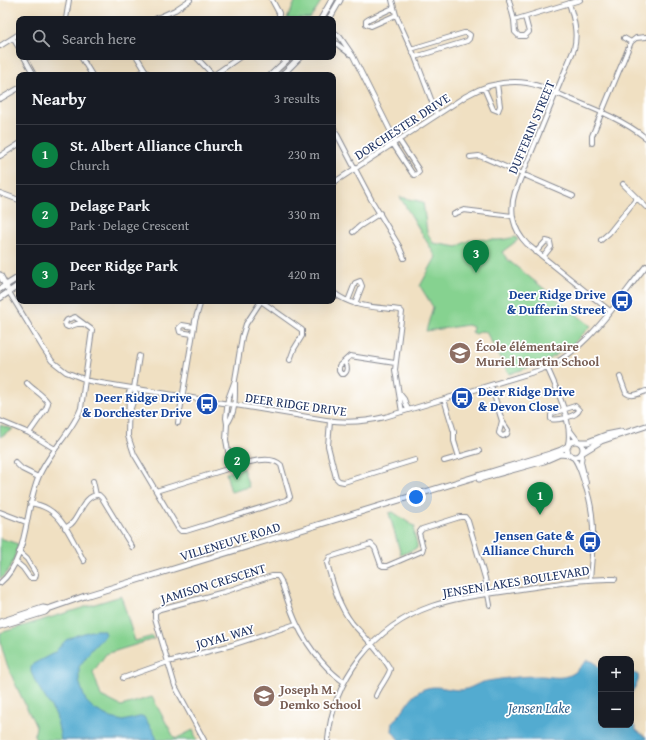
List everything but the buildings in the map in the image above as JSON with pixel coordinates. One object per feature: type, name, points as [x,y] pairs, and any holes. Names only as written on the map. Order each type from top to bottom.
[{"type":"main road","points":[[323,16],[332,0]]},
{"type":"main road","points":[[331,16],[340,0]]},
{"type":"main road","points":[[275,72],[287,60]]},
{"type":"main road","points":[[285,72],[297,60]]},
{"type":"main road","points":[[0,275],[10,292]]},
{"type":"main road","points":[[0,289],[16,279]]},
{"type":"main road","points":[[0,298],[16,287]]},
{"type":"main road","points":[[630,431],[606,435],[588,442],[572,441],[568,445],[567,450],[571,456],[578,457],[601,441],[646,426]]},
{"type":"main road","points":[[579,442],[583,446],[582,453]]},
{"type":"main road","name":"VILLENEUVE ROAD","points":[[0,626],[45,612],[48,609],[85,596],[556,452],[568,445]]},
{"type":"main road","name":"VILLENEUVE ROAD","points":[[418,495],[541,462],[560,454],[571,456]]},
{"type":"main road","name":"VILLENEUVE ROAD","points":[[0,622],[43,608],[48,609]]},
{"type":"street","points":[[66,16],[69,0]]},
{"type":"street","points":[[162,16],[175,10],[190,0]]},
{"type":"street","points":[[272,0],[279,13],[279,16]]},
{"type":"street","points":[[392,0],[396,15],[412,49],[437,115]]},
{"type":"street","points":[[509,0],[516,35],[528,35],[529,31],[525,17]]},
{"type":"street","points":[[514,20],[580,0]]},
{"type":"street","name":"DUFFERIN STREET","points":[[569,3],[575,24],[576,40],[556,93],[522,174],[513,199],[512,216],[520,236],[536,252],[610,311]]},
{"type":"street","points":[[394,8],[368,18],[366,24],[371,26],[396,15]]},
{"type":"street","points":[[412,49],[467,32],[470,35],[469,39],[467,40],[415,57]]},
{"type":"street","points":[[336,34],[353,56],[396,142],[412,174],[417,174],[419,172],[418,169],[396,142]]},
{"type":"street","points":[[0,46],[16,36]]},
{"type":"street","points":[[592,143],[592,136],[631,42],[636,38],[646,37]]},
{"type":"street","points":[[13,38],[16,43]]},
{"type":"street","points":[[624,38],[631,42]]},
{"type":"street","points":[[336,43],[353,56]]},
{"type":"street","points":[[26,60],[32,72]]},
{"type":"street","points":[[83,60],[90,72]]},
{"type":"street","points":[[139,60],[145,70],[142,72]]},
{"type":"street","points":[[199,60],[210,72]]},
{"type":"street","points":[[218,72],[236,60]]},
{"type":"street","name":"DORCHESTER DRIVE","points":[[336,181],[470,94],[484,88],[510,82],[538,86],[556,93],[624,122],[646,138]]},
{"type":"street","points":[[484,88],[493,109],[498,110],[500,106],[498,84]]},
{"type":"street","points":[[0,99],[16,90]]},
{"type":"street","points":[[336,132],[399,246],[404,258]]},
{"type":"street","points":[[0,156],[16,146]]},
{"type":"street","points":[[470,157],[482,157],[573,196]]},
{"type":"street","points":[[623,184],[646,208]]},
{"type":"street","points":[[0,193],[16,198]]},
{"type":"street","points":[[601,240],[609,233],[637,198]]},
{"type":"street","points":[[454,214],[464,210],[512,216]]},
{"type":"street","points":[[353,232],[380,213]]},
{"type":"street","points":[[536,252],[546,241],[550,242],[552,244],[551,247],[543,257]]},
{"type":"street","name":"DEER RIDGE DRIVE","points":[[17,304],[52,361],[66,372],[84,380],[330,421],[365,421],[402,412],[547,367],[579,347],[645,269]]},
{"type":"street","points":[[348,301],[355,282],[360,281],[362,286],[355,304]]},
{"type":"street","name":"DEER RIDGE DRIVE","points":[[10,292],[16,302]]},
{"type":"street","points":[[336,294],[355,304],[400,310],[402,312],[395,363],[395,378],[400,394],[404,399],[408,410]]},
{"type":"street","points":[[178,422],[192,334],[199,304]]},
{"type":"street","points":[[233,467],[226,444],[227,404],[235,380],[242,337],[246,324],[259,304]]},
{"type":"street","points":[[265,304],[302,330],[302,336],[294,349],[290,360]]},
{"type":"street","points":[[0,583],[8,576],[16,562],[30,503],[38,477],[79,414],[82,403],[84,380],[92,332],[91,329],[84,324]]},
{"type":"street","points":[[192,334],[182,332],[179,328],[182,325],[194,326]]},
{"type":"street","points":[[139,356],[134,388],[129,392],[128,432],[131,448],[156,491],[178,528],[182,531],[289,498],[281,467],[278,462],[259,460],[156,491]]},
{"type":"street","points":[[345,362],[348,357],[352,356],[395,363]]},
{"type":"street","points":[[547,367],[566,417],[569,429],[568,445]]},
{"type":"street","points":[[620,377],[628,395],[646,391]]},
{"type":"street","points":[[227,424],[231,420],[235,405],[235,380]]},
{"type":"street","points":[[27,383],[33,390],[45,398],[48,403],[46,409],[29,433]]},
{"type":"street","points":[[491,385],[502,421]]},
{"type":"street","points":[[400,394],[399,400],[402,412]]},
{"type":"street","points":[[444,399],[459,457]]},
{"type":"street","points":[[575,406],[579,410],[576,414],[556,420],[551,418],[553,413],[564,410],[575,406]]},
{"type":"street","points":[[0,421],[29,433],[55,449]]},
{"type":"street","points":[[330,421],[328,446],[336,478],[339,482],[344,482],[415,460]]},
{"type":"street","points":[[569,429],[579,442]]},
{"type":"street","points":[[444,461],[479,451]]},
{"type":"street","points":[[582,453],[581,462],[586,475],[587,488]]},
{"type":"street","points":[[571,456],[578,465],[592,504],[594,521],[590,579]]},
{"type":"street","points":[[15,462],[22,469],[38,477]]},
{"type":"street","points":[[93,481],[96,495]]},
{"type":"street","points":[[65,528],[74,521],[88,500],[96,495]]},
{"type":"street","points":[[96,495],[99,495],[102,498],[132,547]]},
{"type":"street","points":[[30,503],[51,511],[58,518],[84,561]]},
{"type":"street","points":[[0,512],[26,522]]},
{"type":"street","points":[[376,696],[390,670],[349,618],[339,601],[327,563],[328,558],[371,544],[375,548],[381,564],[383,566],[387,566],[422,551],[423,548],[419,533],[422,529],[460,517],[465,517],[468,521],[489,594],[490,605]]},
{"type":"street","points":[[16,562],[23,568],[30,578],[35,578],[36,574],[28,560],[19,552]]},
{"type":"street","name":"JAMISON CRESCENT","points":[[168,662],[155,618],[155,612],[160,609],[276,576],[281,580],[296,624]]},
{"type":"street","name":"JENSEN LAKES BOULEVARD","points":[[328,740],[334,709],[344,682],[357,661],[371,645],[392,626],[418,611],[445,602],[489,594],[590,579],[615,579]]},
{"type":"street","points":[[296,624],[316,655],[333,674],[344,682]]},
{"type":"street","name":"JOYAL WAY","points":[[124,678],[168,662],[232,645],[296,624]]},
{"type":"street","points":[[168,662],[177,689],[204,740]]},
{"type":"green space","points":[[296,0],[322,0],[312,16],[288,16]]},
{"type":"green space","points":[[400,197],[423,202],[427,232],[433,243],[458,247],[467,241],[472,240],[499,240],[516,237],[518,240],[502,252],[508,260],[591,326],[574,343],[547,361],[509,374],[486,332],[481,331],[476,334],[472,332],[473,327],[468,325],[426,331],[433,307],[420,286],[436,257]]},
{"type":"green space","points":[[0,425],[13,429],[0,437]]},
{"type":"green space","points":[[243,468],[249,487],[231,492],[226,473]]},
{"type":"green space","points":[[393,512],[415,527],[414,533],[417,548],[401,555],[389,513]]},
{"type":"green space","points":[[0,538],[18,544],[10,568],[0,579]]},
{"type":"green space","points":[[121,596],[135,641],[153,636],[154,639],[106,654],[93,672],[101,696],[121,706],[152,697],[175,739],[193,730],[197,740],[36,740],[34,736],[36,727],[8,668],[1,644],[0,633]]},
{"type":"water","points":[[95,630],[104,630],[106,634],[91,650],[79,667],[79,681],[86,701],[94,709],[111,718],[123,721],[143,716],[154,732],[157,740],[61,740],[56,715],[36,683],[31,672],[31,668],[33,664],[54,653],[66,640]]},
{"type":"water","name":"Jensen Lake","points":[[588,660],[594,662],[598,666],[598,728],[634,728],[634,726],[637,731],[646,737],[646,740],[399,740],[392,731],[393,721],[414,695],[424,689],[438,687],[460,690],[467,689],[484,682],[507,678],[534,676],[564,677],[576,671]]},
{"type":"water","points":[[634,673],[638,675],[637,683],[634,688]]},
{"type":"place","name":"Deer Ridge Park","points":[[476,273]]},
{"type":"place","name":"Deer Ridge Drive & Dufferin Street","points":[[622,301]]},
{"type":"place","name":"École élémentaire Muriel Martin School","points":[[460,353]]},
{"type":"place","name":"Deer Ridge Drive & Devon Close","points":[[462,398]]},
{"type":"place","name":"Deer Ridge Drive & Dorchester Drive","points":[[207,404]]},
{"type":"place","name":"Delage Park","points":[[237,480]]},
{"type":"place","name":"St. Albert Alliance Church","points":[[540,515]]},
{"type":"place","name":"Jensen Gate & Alliance Church","points":[[590,542]]},
{"type":"place","name":"Joseph M. Demko School","points":[[264,696]]}]
